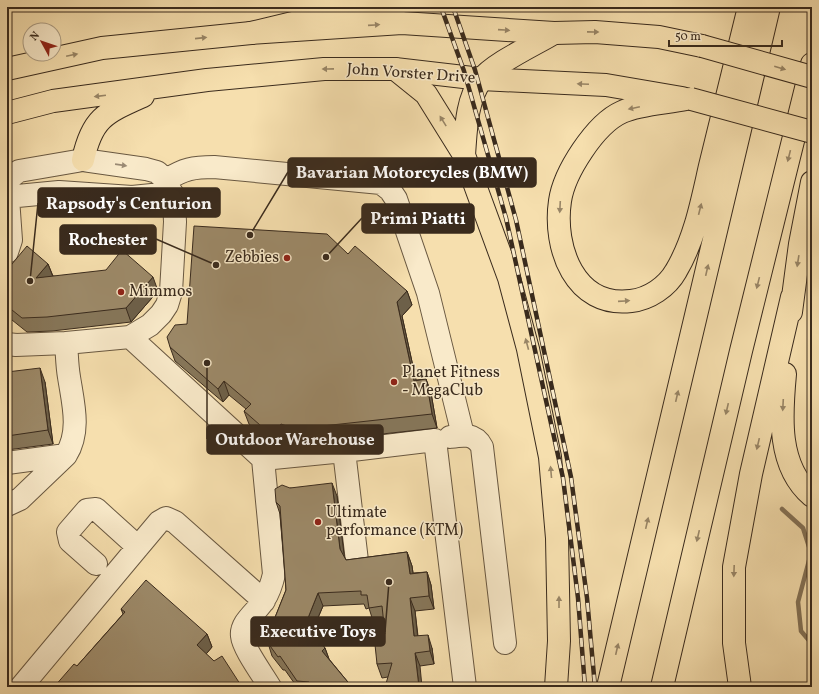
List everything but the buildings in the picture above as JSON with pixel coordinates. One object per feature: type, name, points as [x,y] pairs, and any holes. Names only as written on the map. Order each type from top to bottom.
[{"type":"main road","points":[[251,33],[322,16],[395,7]]},
{"type":"main road","points":[[688,99],[628,109],[613,117],[594,136],[582,152],[573,166],[563,190],[560,201],[560,236],[569,267],[573,275],[589,291],[608,301],[634,300],[654,294],[670,280],[691,240],[749,7]]},
{"type":"main road","points":[[608,687],[769,7]]},
{"type":"main road","points":[[7,69],[102,48],[251,33],[402,23],[554,33],[596,32],[659,37],[702,46],[812,77]]},
{"type":"main road","points":[[464,155],[468,110],[481,79],[507,60],[554,33]]},
{"type":"main road","points":[[662,687],[741,351],[812,64]]},
{"type":"main road","name":"John Vorster Drive","points":[[7,113],[53,101],[160,88],[208,80],[324,69],[395,69],[481,79],[606,85],[688,99],[812,132]]},
{"type":"main road","points":[[395,69],[426,94],[464,155],[509,278],[528,349],[544,421],[550,457],[558,538],[559,641],[556,687]]},
{"type":"main road","points":[[82,160],[89,135],[102,118],[125,104],[160,88]]},
{"type":"main road","points":[[740,687],[734,643],[734,567],[751,474],[792,297],[812,182]]},
{"type":"main road","points":[[792,297],[784,376],[783,428],[785,453],[799,484],[812,496]]},
{"type":"lane","points":[[7,252],[11,240],[7,184],[11,177],[19,171],[82,160],[146,169],[157,172],[169,187],[175,205],[171,292],[167,305],[161,314],[150,325],[130,337],[66,343],[7,344]]},
{"type":"lane","points":[[7,198],[59,192],[132,197],[169,187],[184,170],[195,167],[214,167],[380,183],[386,186],[396,199],[428,294],[463,435]]},
{"type":"lane","points":[[130,337],[263,459],[274,574],[272,585],[264,601],[246,624],[242,636],[245,645],[270,687]]},
{"type":"lane","points":[[7,505],[20,499],[66,455],[72,446],[74,437],[75,412],[66,343]]},
{"type":"lane","points":[[263,459],[344,451],[435,440],[463,435],[473,437],[482,447],[505,643]]},
{"type":"lane","points":[[435,440],[465,687]]},
{"type":"lane","points":[[344,451],[357,561]]},
{"type":"lane","points":[[7,463],[66,455]]},
{"type":"lane","points":[[96,564],[70,542],[68,537],[68,532],[87,510],[96,509],[138,547]]},
{"type":"lane","points":[[21,687],[159,522],[166,518],[264,601]]},
{"type":"waterway","points":[[782,509],[803,528],[811,553],[798,602],[801,631],[812,644]]},
{"type":"railway","points":[[441,7],[464,71],[506,218],[563,478],[578,598],[585,687]]},
{"type":"railway","points":[[453,7],[475,70],[516,220],[571,477],[587,598],[595,687]]},
{"type":"place","name":"Bavarian Motorcycles (BMW)","points":[[250,235]]},
{"type":"place","name":"Primi Piatti","points":[[326,257]]},
{"type":"place","name":"Zebbies","points":[[287,258]]},
{"type":"place","name":"Rochester","points":[[216,265]]},
{"type":"place","name":"Rapsody's Centurion","points":[[30,281]]},
{"type":"place","name":"Mimmos","points":[[121,292]]},
{"type":"place","name":"Outdoor Warehouse","points":[[207,363]]},
{"type":"place","name":"Planet Fitness - MegaClub","points":[[394,382]]},
{"type":"place","name":"Ultimate performance (KTM)","points":[[318,522]]},
{"type":"place","name":"Executive Toys","points":[[389,582]]}]
